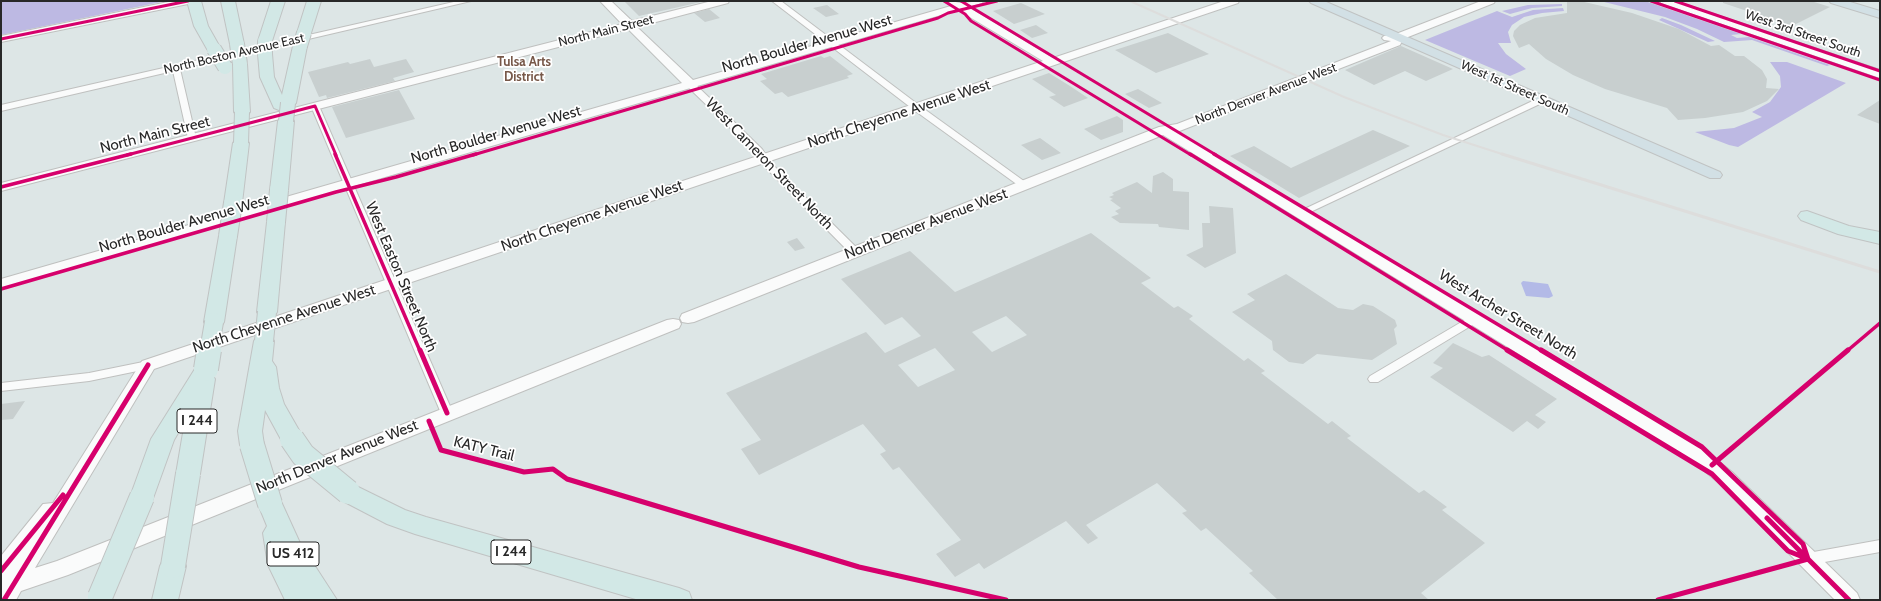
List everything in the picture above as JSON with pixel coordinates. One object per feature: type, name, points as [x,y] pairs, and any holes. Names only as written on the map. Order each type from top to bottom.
[{"type":"highway","points":[[194,1],[201,26],[243,101]]},
{"type":"highway","points":[[278,1],[265,48],[267,77],[284,104]]},
{"type":"highway","points":[[284,104],[314,1]]},
{"type":"highway","name":"I 244","points":[[165,600],[173,566],[214,322],[241,143],[243,101],[240,64],[228,2]]},
{"type":"highway","name":"I 244","points":[[284,104],[286,121],[264,340],[264,364],[268,388],[281,421],[303,455],[348,492],[385,512],[424,527],[679,600]]},
{"type":"highway","points":[[1807,216],[1844,230],[1880,238]]},
{"type":"highway","name":"US 412","points":[[264,340],[250,431],[252,445],[270,504],[290,549],[324,600]]},
{"type":"highway","points":[[99,598],[142,497],[163,439],[206,369]]},
{"type":"highway","points":[[270,504],[281,565],[300,600]]},
{"type":"highway","points":[[173,566],[180,600]]},
{"type":"main road","name":"West 1st Street South","points":[[1315,1],[1715,175]]},
{"type":"main road","points":[[1835,1],[1880,15]]},
{"type":"street","points":[[1,39],[188,1]]},
{"type":"street","name":"North Boston Avenue East","points":[[1,108],[467,1]]},
{"type":"street","name":"West Cameron Street North","points":[[605,1],[759,151],[764,159],[787,184],[855,252]]},
{"type":"street","name":"North Main Street","points":[[1,187],[724,1]]},
{"type":"street","points":[[776,1],[917,108],[1025,186]]},
{"type":"street","name":"North Boulder Avenue West","points":[[2,285],[832,43],[956,4],[978,1]]},
{"type":"street","name":"North Cheyenne Avenue West","points":[[1,388],[89,377],[148,365],[1234,1]]},
{"type":"street","points":[[1398,37],[1490,1]]},
{"type":"street","name":"West 3rd Street South","points":[[1665,1],[1880,74]]},
{"type":"street","points":[[956,4],[1052,62]]},
{"type":"street","name":"North Denver Avenue West","points":[[5,586],[61,569],[447,413],[1164,130],[1179,128],[1363,52],[1396,43],[1398,37]]},
{"type":"street","points":[[176,68],[192,138]]},
{"type":"street","points":[[1301,213],[1541,100]]},
{"type":"street","name":"West Easton Street North","points":[[315,106],[447,413]]},
{"type":"street","name":"West Archer Street North","points":[[1164,130],[1475,318],[1712,465],[1849,600]]},
{"type":"street","points":[[1374,379],[1475,318]]},
{"type":"street","points":[[5,586],[83,471],[148,365]]},
{"type":"street","points":[[1808,559],[1880,546]]},
{"type":"shaded area","points":[[1,1],[166,1],[1,35]]},
{"type":"shaded area","points":[[1600,1],[1645,1],[1741,34],[1731,35],[1737,38],[1749,37],[1830,65],[1827,66],[1752,40],[1724,42],[1697,29],[1665,17]]},
{"type":"shaded area","points":[[1562,4],[1562,6],[1532,8],[1510,14],[1502,11],[1528,5]]},
{"type":"shaded area","points":[[1563,8],[1564,11],[1542,13],[1524,17],[1512,25],[1508,32],[1511,43],[1498,43],[1506,54],[1526,69],[1510,76],[1425,40],[1497,11],[1512,17],[1533,10]]},
{"type":"shaded area","points":[[1662,18],[1715,41],[1708,42],[1659,20]]},
{"type":"shaded area","points":[[1770,62],[1787,62],[1846,83],[1738,147],[1695,132],[1734,128],[1762,117],[1752,112],[1770,102],[1781,87],[1780,76]]},
{"type":"shaded area","points":[[1523,281],[1548,284],[1553,296],[1549,298],[1526,296],[1521,283]]},
{"type":"building","points":[[624,1],[699,1],[701,2],[639,16]]},
{"type":"building","points":[[1567,1],[1580,1],[1632,13],[1679,29],[1711,46],[1719,45],[1735,56],[1744,56],[1762,70],[1767,79],[1766,88],[1779,89],[1767,101],[1743,112],[1705,118],[1678,120],[1667,108],[1605,89],[1573,75],[1546,59],[1529,44],[1519,48],[1513,36],[1514,31],[1520,25],[1535,18],[1567,13]]},
{"type":"building","points":[[1723,1],[1811,1],[1830,7],[1792,26],[1723,3]]},
{"type":"building","points":[[1021,3],[1045,14],[1014,24],[993,11]]},
{"type":"building","points":[[827,5],[839,14],[826,17],[813,8]]},
{"type":"building","points":[[709,9],[720,18],[705,22],[694,13]]},
{"type":"building","points":[[1036,25],[1048,33],[1032,38],[1020,30]]},
{"type":"building","points":[[1168,33],[1209,54],[1156,73],[1115,50]]},
{"type":"building","points":[[1401,46],[1453,69],[1426,81],[1405,71],[1374,85],[1345,70]]},
{"type":"building","points":[[821,56],[824,58],[830,56],[853,74],[847,76],[849,78],[788,97],[782,92],[775,94],[760,81],[767,79],[761,74]]},
{"type":"building","points":[[370,59],[374,67],[406,59],[414,72],[393,78],[395,81],[327,98],[326,95],[319,97],[308,72],[348,62],[350,64]]},
{"type":"building","points":[[1049,73],[1088,98],[1064,107],[1049,97],[1056,95],[1032,79]]},
{"type":"building","points":[[1138,89],[1162,103],[1149,108],[1125,94]]},
{"type":"building","points":[[399,90],[415,119],[346,138],[332,107]]},
{"type":"building","points":[[1880,100],[1880,124],[1857,115]]},
{"type":"building","points":[[1117,116],[1123,120],[1123,132],[1101,140],[1084,129]]},
{"type":"building","points":[[1373,130],[1410,146],[1299,198],[1230,156],[1254,146],[1291,168]]},
{"type":"building","points":[[1040,138],[1061,153],[1042,160],[1021,145]]},
{"type":"building","points":[[1163,172],[1173,179],[1173,191],[1189,192],[1189,230],[1159,227],[1158,224],[1120,223],[1111,217],[1119,214],[1115,211],[1121,208],[1110,200],[1113,199],[1109,197],[1114,195],[1112,193],[1137,182],[1152,193],[1153,176]]},
{"type":"building","points":[[1209,206],[1233,208],[1236,253],[1205,268],[1186,255],[1203,247],[1202,223],[1210,223]]},
{"type":"building","points":[[1091,233],[1151,278],[1141,283],[1174,308],[1178,306],[1193,316],[1189,319],[1244,361],[1248,358],[1265,371],[1261,373],[1328,424],[1332,421],[1351,436],[1347,438],[1419,493],[1424,490],[1447,507],[1442,510],[1485,543],[1421,593],[1429,600],[1278,600],[1249,573],[1253,571],[1206,528],[1201,531],[1182,513],[1187,511],[1157,483],[1086,525],[1098,538],[1088,544],[1066,521],[984,569],[979,563],[955,577],[936,554],[961,540],[899,467],[893,470],[880,454],[886,451],[863,424],[759,475],[741,449],[761,440],[726,393],[866,332],[885,353],[921,336],[902,317],[885,325],[841,279],[910,251],[955,292]],"holes":[[[1006,316],[1027,335],[992,352],[972,332]],[[935,348],[955,370],[918,387],[898,365]]]},
{"type":"building","points":[[797,238],[805,248],[795,251],[787,242]]},
{"type":"building","points":[[1286,274],[1338,308],[1353,310],[1363,304],[1373,306],[1395,320],[1397,326],[1394,329],[1397,344],[1372,360],[1317,354],[1303,364],[1289,362],[1273,350],[1272,341],[1232,312],[1255,300],[1247,294]]},
{"type":"building","points":[[1453,343],[1482,357],[1489,355],[1557,399],[1535,415],[1546,422],[1538,429],[1527,421],[1513,432],[1430,377],[1443,368],[1433,363]]},
{"type":"building","points":[[25,401],[13,419],[1,420],[1,404]]},
{"type":"railway","points":[[1130,1],[1344,97],[1443,135],[1505,155]]},
{"type":"railway","points":[[1502,154],[1880,272]]},
{"type":"cycle path","points":[[1,39],[188,1]]},
{"type":"cycle path","points":[[944,1],[965,14],[971,21],[1222,173],[1591,402],[1712,474],[1788,551],[1808,559]]},
{"type":"cycle path","points":[[961,1],[1702,447],[1803,544],[1808,559]]},
{"type":"cycle path","points":[[1,289],[336,192],[396,177],[938,18],[948,13],[997,1]]},
{"type":"cycle path","points":[[1651,1],[1880,80]]},
{"type":"cycle path","points":[[1675,1],[1880,71]]},
{"type":"cycle path","points":[[1,187],[315,106],[447,413]]},
{"type":"cycle path","points":[[1712,465],[1880,323]]},
{"type":"cycle path","points":[[4,600],[148,365]]},
{"type":"cycle path","name":"KATY Trail","points":[[429,421],[441,450],[524,472],[536,472],[553,469],[567,479],[859,567],[1006,600]]},
{"type":"cycle path","points":[[1,571],[63,495]]},
{"type":"cycle path","points":[[1767,518],[1849,600]]},
{"type":"cycle path","points":[[1658,600],[1808,559]]},
{"type":"district","name":"Tulsa Arts District","points":[[524,70]]}]
